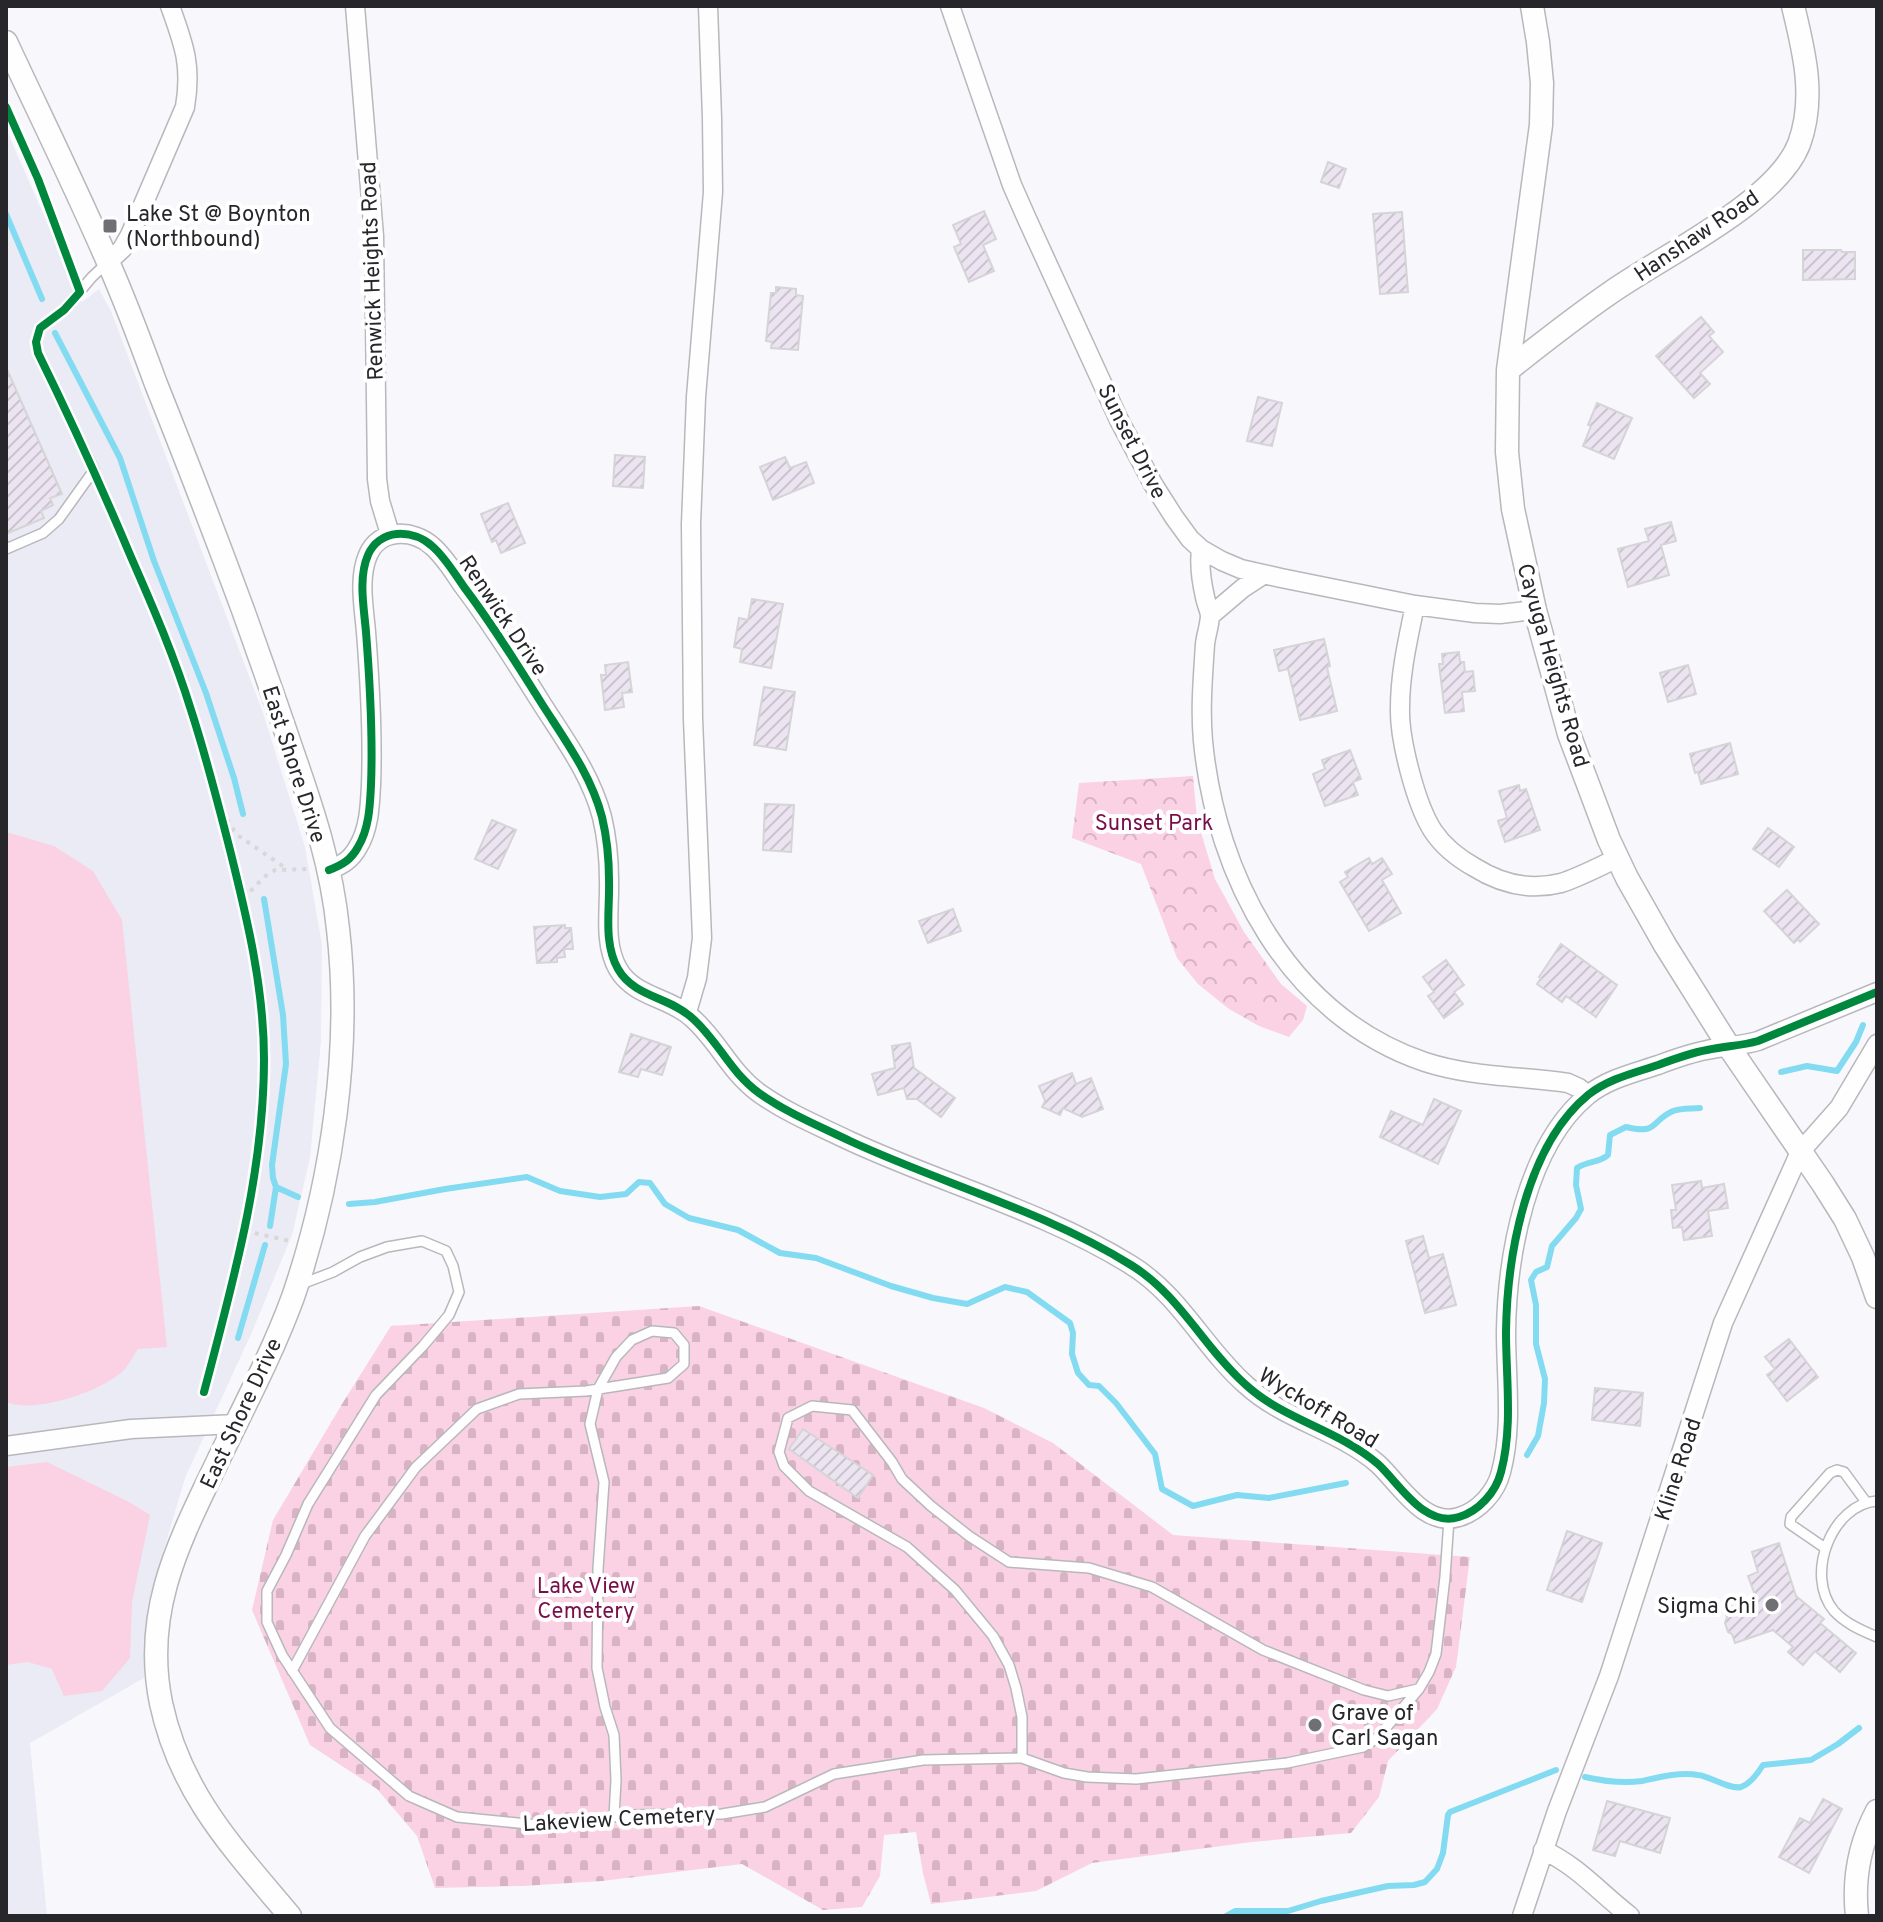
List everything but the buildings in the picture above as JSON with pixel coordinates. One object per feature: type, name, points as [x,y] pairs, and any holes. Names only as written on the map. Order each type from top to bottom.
[{"type":"street","points":[[108,262],[122,249],[130,235],[185,107],[189,84],[188,62],[170,6]]},
{"type":"street","name":"Renwick Heights Road","points":[[355,6],[374,236],[377,479],[390,534]]},
{"type":"street","points":[[687,1012],[697,978],[702,938],[693,719],[691,524],[696,397],[713,192],[708,6]]},
{"type":"street","name":"Sunset Drive","points":[[950,6],[1012,185],[1119,420],[1153,484],[1174,517],[1201,549],[1241,569],[1263,575],[1415,605],[1490,614],[1535,610]]},
{"type":"street","name":"Cayuga Heights Road","points":[[1532,6],[1542,83],[1541,125],[1508,370],[1507,452],[1513,509],[1535,610],[1569,734],[1618,858],[1665,945],[1729,1047],[1845,1219],[1877,1297]]},
{"type":"street","name":"Hanshaw Road","points":[[1508,370],[1611,292],[1738,211],[1761,193],[1792,158],[1808,114],[1805,54],[1793,6]]},
{"type":"street","name":"East Shore Drive","points":[[6,42],[108,262],[206,510],[312,808],[322,870],[339,930],[342,1049],[330,1153],[317,1215],[296,1286],[264,1365],[184,1531],[165,1580],[156,1652],[161,1704],[175,1752],[193,1791],[216,1825],[290,1916]]},
{"type":"street","points":[[322,870],[346,863],[355,853],[366,828],[373,740],[363,574],[367,556],[374,545],[390,534]]},
{"type":"street","name":"Renwick Drive","points":[[390,534],[408,534],[435,548],[490,621],[586,775],[602,818],[607,843],[611,954],[627,982],[687,1012]]},
{"type":"street","points":[[1201,549],[1199,570],[1210,616],[1206,631],[1202,711],[1209,786],[1219,830],[1236,877],[1256,917],[1279,952],[1322,1001],[1360,1031],[1393,1049],[1455,1070],[1568,1083],[1588,1095]]},
{"type":"street","points":[[1210,616],[1263,575]]},
{"type":"street","points":[[1415,605],[1399,709],[1404,749],[1422,810],[1433,831],[1449,849],[1492,878],[1526,887],[1561,883],[1618,858]]},
{"type":"street","points":[[1449,1519],[1465,1515],[1480,1505],[1493,1491],[1499,1477],[1507,1438],[1507,1298],[1514,1244],[1542,1159],[1563,1123],[1588,1095],[1601,1086],[1701,1051],[1758,1041],[1877,992]]},
{"type":"street","name":"Wyckoff Road","points":[[687,1012],[702,1027],[735,1073],[757,1092],[796,1116],[876,1153],[1075,1235],[1135,1268],[1176,1302],[1228,1367],[1253,1392],[1362,1452],[1425,1511],[1441,1519],[1449,1519]]},
{"type":"street","name":"Kline Road","points":[[1522,1916],[1543,1850],[1609,1676],[1723,1323],[1800,1152],[1839,1108],[1877,1044]]},
{"type":"street","points":[[6,1446],[131,1429],[236,1424]]},
{"type":"street","points":[[1857,1916],[1857,1868],[1877,1811]]},
{"type":"street","points":[[1543,1850],[1579,1871],[1630,1916]]},
{"type":"lane","points":[[6,549],[43,533],[59,519],[94,470],[38,353],[36,342],[40,328],[64,310],[108,262]]},
{"type":"lane","name":"Lakeview Cemetery","points":[[296,1286],[387,1247],[422,1241],[446,1251],[453,1266],[459,1292],[449,1315],[376,1395],[308,1504],[267,1591],[267,1622],[282,1655],[330,1728],[409,1796],[457,1817],[547,1826],[626,1815],[722,1814],[765,1807],[834,1774],[923,1760],[1022,1758],[1064,1773],[1124,1778],[1287,1763],[1363,1747],[1377,1738],[1419,1689],[1436,1654],[1449,1519]]},
{"type":"lane","points":[[292,1671],[365,1536],[416,1467],[477,1409],[519,1394],[598,1389],[668,1378],[684,1364],[684,1345],[674,1333],[652,1331],[632,1340],[616,1357],[598,1389],[590,1424],[604,1482],[598,1569],[597,1668],[614,1735],[614,1817]]},
{"type":"lane","points":[[1022,1758],[1022,1717],[1016,1688],[1009,1665],[993,1636],[955,1590],[907,1547],[809,1491],[784,1466],[779,1452],[788,1418],[812,1406],[852,1410],[902,1479],[969,1536],[1009,1562],[1089,1568],[1152,1587],[1263,1650],[1364,1690],[1388,1696],[1419,1689]]},
{"type":"lane","points":[[1825,1548],[1790,1524],[1791,1517],[1830,1473],[1837,1470],[1844,1472],[1866,1502]]},
{"type":"lane","points":[[1877,1501],[1866,1502],[1849,1513],[1831,1535],[1821,1559],[1821,1585],[1832,1609],[1852,1627],[1877,1637]]},
{"type":"path","points":[[214,789],[225,831]]},
{"type":"path","points":[[217,802],[236,834],[287,869]]},
{"type":"path","points":[[243,909],[245,897],[275,870],[322,870]]},
{"type":"path","points":[[239,888],[246,920]]},
{"type":"path","points":[[242,1244],[248,1216]]},
{"type":"path","points":[[245,1231],[292,1241]]},
{"type":"shaded area","points":[[6,129],[82,302],[99,289],[111,311],[263,713],[305,847],[322,945],[321,1041],[310,1158],[292,1235],[252,1332],[185,1478],[148,1604],[144,1678],[30,1743],[47,1916],[6,1916]]},
{"type":"green space","name":"Sunset Park","points":[[1193,776],[1197,819],[1215,879],[1244,932],[1281,984],[1307,1006],[1303,1020],[1289,1037],[1259,1026],[1229,1009],[1198,984],[1177,958],[1141,864],[1072,838],[1079,783]]},
{"type":"green space","points":[[6,832],[54,846],[93,871],[122,920],[167,1347],[138,1349],[124,1370],[100,1386],[67,1399],[33,1405],[6,1402]]},
{"type":"green space","name":"Lake View Cemetery","points":[[699,1306],[984,1408],[1053,1443],[1173,1535],[1470,1557],[1456,1667],[1437,1709],[1388,1761],[1379,1797],[1351,1833],[1252,1842],[1092,1863],[1036,1891],[931,1904],[916,1832],[884,1835],[880,1876],[862,1907],[823,1910],[742,1864],[602,1881],[435,1888],[417,1836],[377,1789],[310,1745],[252,1610],[273,1520],[391,1326]]},
{"type":"green space","points":[[47,1462],[150,1515],[132,1602],[130,1658],[102,1691],[64,1696],[52,1669],[28,1662],[6,1665],[6,1467]]},
{"type":"waterway","points":[[6,214],[42,299]]},
{"type":"waterway","points":[[55,333],[120,458],[154,561],[206,693],[243,814]]},
{"type":"waterway","points":[[264,899],[283,1015],[286,1064],[272,1165],[273,1178],[276,1187],[298,1197]]},
{"type":"waterway","points":[[1781,1072],[1807,1066],[1837,1071],[1863,1025]]},
{"type":"waterway","points":[[1527,1455],[1538,1436],[1545,1379],[1536,1344],[1536,1305],[1531,1280],[1536,1272],[1547,1267],[1552,1246],[1581,1209],[1576,1185],[1577,1168],[1608,1155],[1610,1135],[1626,1127],[1649,1128],[1673,1111],[1700,1108]]},
{"type":"waterway","points":[[349,1204],[527,1177],[560,1191],[600,1197],[626,1194],[639,1182],[650,1183],[665,1204],[689,1218],[738,1230],[780,1253],[816,1258],[891,1286],[967,1304],[1005,1287],[1027,1292],[1070,1323],[1072,1354],[1078,1373],[1089,1385],[1099,1386],[1116,1403],[1155,1454],[1162,1489],[1193,1506],[1237,1495],[1269,1498],[1346,1483]]},
{"type":"waterway","points":[[270,1226],[276,1187]]},
{"type":"waterway","points":[[238,1338],[265,1245]]},
{"type":"waterway","points":[[1585,1777],[1627,1782],[1691,1774],[1731,1787],[1741,1787],[1751,1781],[1763,1765],[1811,1760],[1859,1728]]},
{"type":"waterway","points":[[1226,1916],[1235,1911],[1288,1911],[1388,1886],[1425,1882],[1437,1869],[1443,1853],[1450,1812],[1556,1770]]},
{"type":"cycle path","points":[[6,107],[38,179],[80,292],[64,310],[40,328],[36,342],[38,353],[109,505],[178,671],[221,815],[258,980],[264,1059],[259,1144],[245,1227],[204,1392]]},
{"type":"cycle path","points":[[329,870],[346,862],[355,852],[365,833],[369,809],[372,766],[369,670],[362,593],[365,564],[373,547],[383,538],[397,534],[411,535],[437,550],[449,565],[514,659],[584,772],[602,817],[607,848],[610,948],[618,969],[633,986],[691,1017],[749,1084],[781,1107],[885,1156],[1063,1229],[1131,1265],[1164,1291],[1246,1385],[1277,1407],[1363,1452],[1413,1502],[1446,1519],[1466,1514],[1486,1500],[1501,1472],[1508,1420],[1507,1302],[1516,1237],[1535,1172],[1549,1143],[1567,1117],[1588,1095],[1622,1077],[1694,1053],[1758,1041],[1877,992]]},
{"type":"place","name":"Lake St @ Boynton (Northbound)","points":[[110,226]]},
{"type":"place","name":"Sigma Chi","points":[[1772,1605]]},
{"type":"place","name":"Grave of Carl Sagan","points":[[1315,1725]]}]
